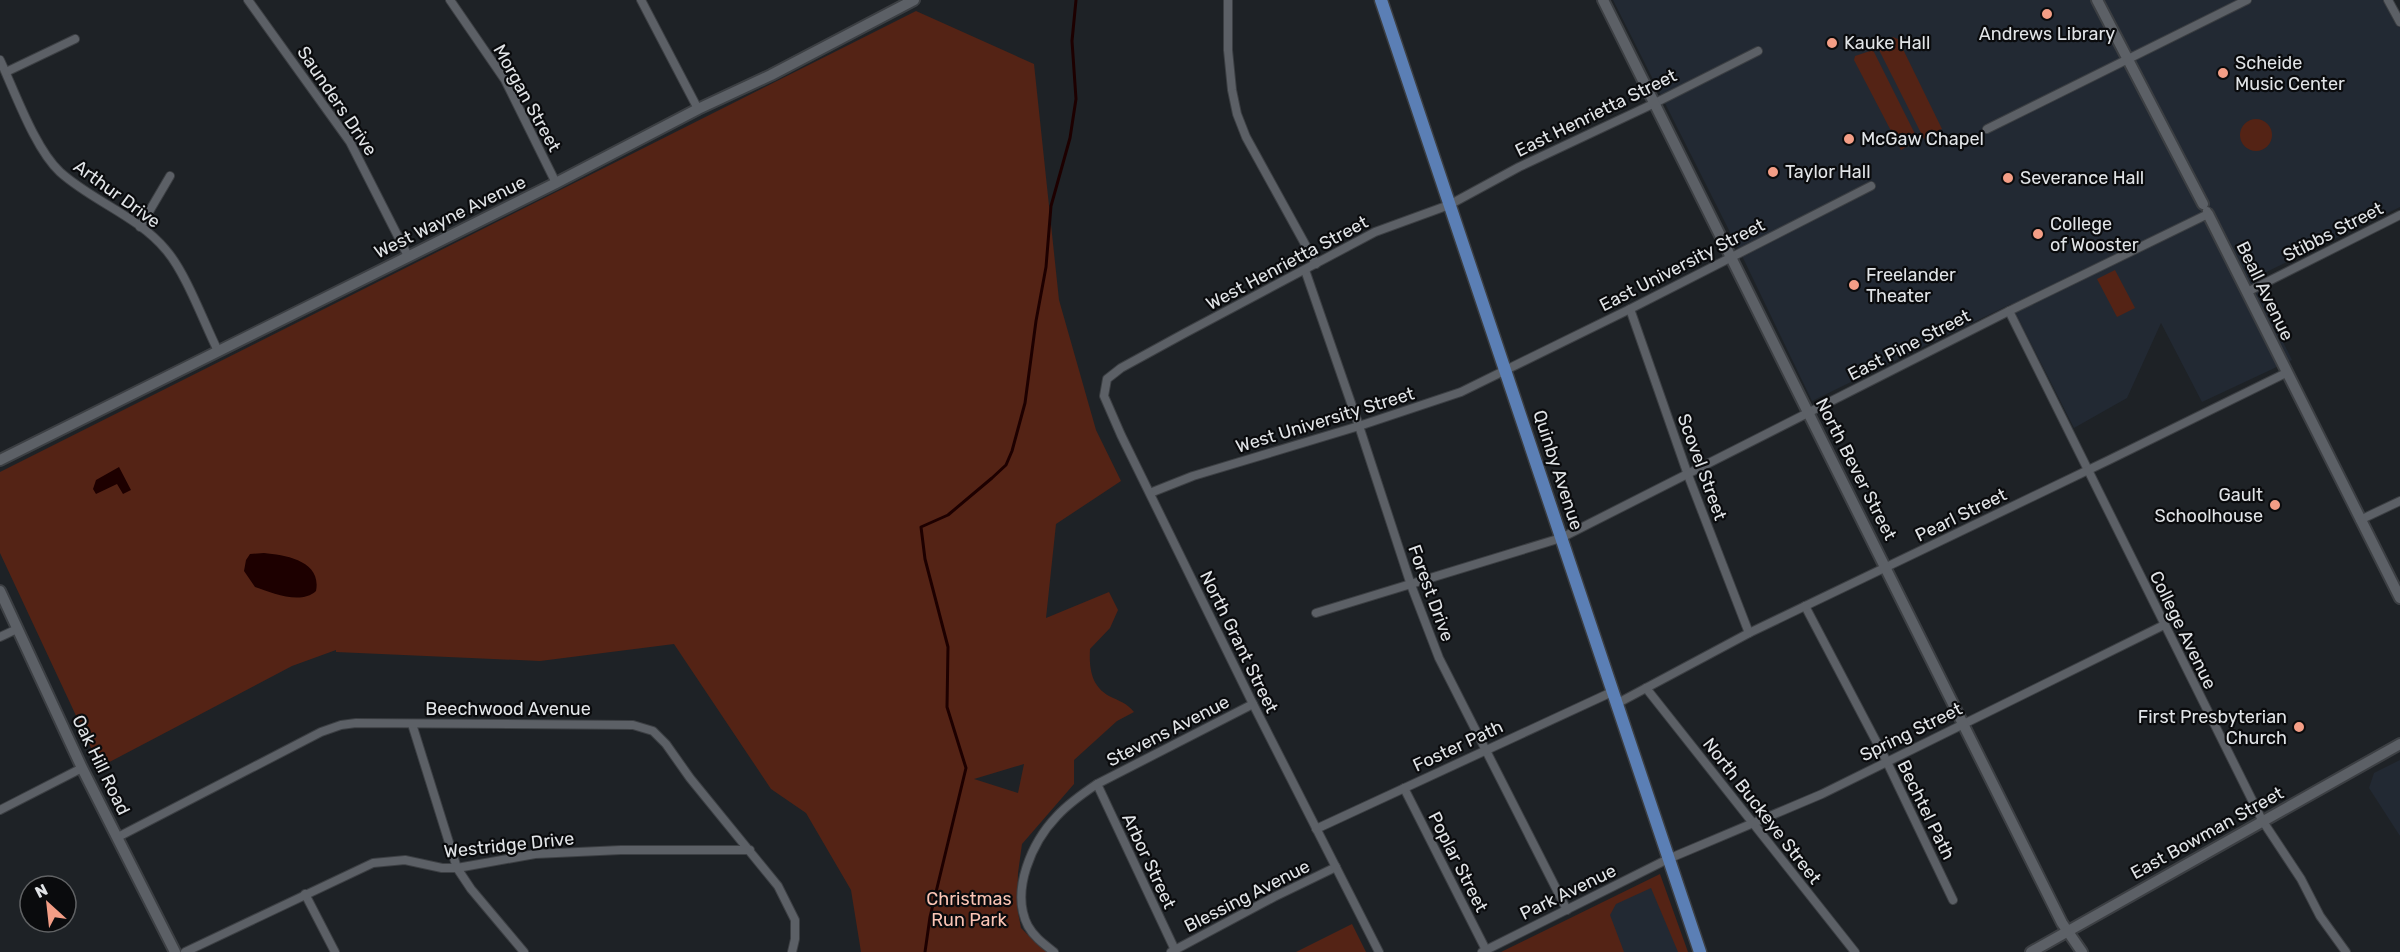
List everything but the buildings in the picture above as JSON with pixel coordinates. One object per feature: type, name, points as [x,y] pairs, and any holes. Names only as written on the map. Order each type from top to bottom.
[{"type":"main road","name":"Quinby Avenue","points":[[1381,0],[1700,952]]},
{"type":"street","name":"Saunders Drive","points":[[248,0],[350,142],[408,256]]},
{"type":"street","name":"Morgan Street","points":[[450,0],[505,81],[556,183]]},
{"type":"street","points":[[641,0],[698,109]]},
{"type":"street","name":"West Wayne Avenue","points":[[0,460],[556,183],[698,109],[771,75],[914,0]]},
{"type":"street","points":[[1228,0],[1228,50],[1237,114],[1246,137],[1316,264]]},
{"type":"street","name":"North Bever Street","points":[[1603,0],[1887,567],[1963,724],[2068,931],[2082,952]]},
{"type":"street","name":"Beall Avenue","points":[[2097,0],[2265,324],[2286,373],[2400,598]]},
{"type":"street","points":[[1987,129],[2247,0]]},
{"type":"street","points":[[2388,0],[2400,22]]},
{"type":"street","points":[[6,72],[75,39]]},
{"type":"street","name":"East Henrietta Street","points":[[1449,205],[1519,167],[1655,103],[1758,51]]},
{"type":"street","name":"Arthur Drive","points":[[0,60],[43,148],[60,172],[140,226],[166,249],[176,264],[218,351]]},
{"type":"street","points":[[140,226],[170,176]]},
{"type":"street","name":"East University Street","points":[[1506,370],[1871,186]]},
{"type":"street","name":"West Henrietta Street","points":[[1142,357],[1375,232],[1449,205]]},
{"type":"street","name":"East Pine Street","points":[[1316,613],[1561,538],[2206,209]]},
{"type":"street","name":"Stibbs Street","points":[[2247,292],[2400,215]]},
{"type":"street","name":"Forest Drive","points":[[1305,270],[1411,585],[1439,658],[1567,910]]},
{"type":"street","name":"Scovel Street","points":[[1630,309],[1688,475],[1749,633]]},
{"type":"street","name":"College Avenue","points":[[2009,311],[2163,625],[2262,820],[2301,879],[2320,916],[2346,952]]},
{"type":"street","name":"North Grant Street","points":[[1142,357],[1110,375],[1104,386],[1104,396],[1253,704],[1379,952]]},
{"type":"street","name":"West University Street","points":[[1150,493],[1193,476],[1359,426],[1461,392],[1506,370]]},
{"type":"street","name":"Pearl Street","points":[[1616,697],[1646,688],[1749,633],[2286,373]]},
{"type":"street","points":[[2360,520],[2400,501]]},
{"type":"street","name":"Oak Hill Road","points":[[0,591],[82,768],[175,952]]},
{"type":"street","name":"Bechtel Path","points":[[1805,606],[1886,760],[1953,900]]},
{"type":"street","name":"Spring Street","points":[[1668,859],[1822,794],[1886,760],[2163,625]]},
{"type":"street","points":[[0,637],[17,629]]},
{"type":"street","name":"North Buckeye Street","points":[[1646,688],[1855,952]]},
{"type":"street","name":"Foster Path","points":[[1316,829],[1484,750],[1616,697]]},
{"type":"street","name":"Stevens Avenue","points":[[1054,952],[1038,940],[1028,926],[1022,909],[1024,877],[1033,851],[1055,818],[1075,798],[1097,784],[1253,704]]},
{"type":"street","name":"Beechwood Avenue","points":[[118,837],[321,732],[341,725],[356,723],[633,725],[652,731],[666,744],[690,778],[778,886],[791,911],[796,929],[792,952]]},
{"type":"street","points":[[412,724],[457,868],[471,889],[524,952]]},
{"type":"street","name":"East Bowman Street","points":[[2031,952],[2400,744]]},
{"type":"street","points":[[0,810],[82,768]]},
{"type":"street","name":"Arbor Street","points":[[1097,784],[1173,951]]},
{"type":"street","name":"Poplar Street","points":[[1404,788],[1484,951]]},
{"type":"street","name":"Westridge Drive","points":[[185,952],[373,862],[405,860],[442,868],[457,868],[535,854],[621,850],[750,850]]},
{"type":"street","name":"Park Avenue","points":[[1484,951],[1668,859]]},
{"type":"street","name":"Blessing Avenue","points":[[1173,951],[1336,867]]},
{"type":"street","points":[[305,894],[335,952]]},
{"type":"shaded area","name":"College of Wooster","points":[[1613,0],[2388,0],[2400,22],[2400,207],[2252,279],[2292,360],[2202,402],[2161,323],[2127,398],[2074,428],[2011,304],[1812,401]]},
{"type":"shaded area","points":[[119,467],[131,490],[123,494],[117,484],[96,494],[93,489],[96,480]]},
{"type":"shaded area","points":[[264,553],[292,558],[308,566],[314,573],[316,591],[303,597],[295,597],[278,595],[255,587],[244,571],[246,560],[250,554]]},
{"type":"shaded area","points":[[2400,760],[2400,836],[2369,788],[2374,773]]},
{"type":"shaded area","points":[[1660,877],[1686,952],[1506,952]]},
{"type":"green space","name":"Christmas Run Park","points":[[916,11],[1034,64],[1059,300],[1096,430],[1121,481],[1056,524],[1046,618],[1109,592],[1118,610],[1110,628],[1090,649],[1092,676],[1103,692],[1126,704],[1134,712],[1117,721],[1074,760],[1074,784],[1022,844],[1017,907],[1021,928],[1053,952],[861,952],[851,890],[806,813],[771,789],[674,644],[540,661],[336,652],[336,650],[292,666],[100,767],[0,553],[0,472]],"holes":[[[1024,764],[1018,793],[974,779]]]},
{"type":"green space","points":[[1893,37],[1898,39],[1942,129],[1924,139],[1878,48]]},
{"type":"green space","points":[[1873,50],[1918,140],[1901,150],[1854,60],[1855,56]]},
{"type":"green space","points":[[2256,119],[2267,124],[2272,135],[2267,146],[2256,151],[2245,146],[2240,135],[2245,124]]},
{"type":"green space","points":[[2115,270],[2135,308],[2117,317],[2097,279]]},
{"type":"green space","points":[[1660,874],[1688,952],[1678,952],[1651,888],[1616,904],[1610,915],[1624,952],[1501,952]]},
{"type":"green space","points":[[1352,924],[1366,952],[1296,952]]},
{"type":"waterway","points":[[925,952],[930,917],[966,768],[947,707],[948,647],[925,559],[921,527],[948,515],[1006,465],[1012,451],[1025,403],[1046,267],[1051,206],[1070,138],[1076,99],[1072,41],[1076,0]]},
{"type":"place","name":"Andrews Library","points":[[2047,14]]},
{"type":"place","name":"Kauke Hall","points":[[1832,43]]},
{"type":"place","name":"Scheide Music Center","points":[[2223,73]]},
{"type":"place","name":"McGaw Chapel","points":[[1849,139]]},
{"type":"place","name":"Taylor Hall","points":[[1773,172]]},
{"type":"place","name":"Severance Hall","points":[[2008,178]]},
{"type":"place","name":"College of Wooster","points":[[2038,234]]},
{"type":"place","name":"Freelander Theater","points":[[1854,285]]},
{"type":"place","name":"Gault Schoolhouse","points":[[2275,505]]},
{"type":"place","name":"First Presbyterian Church","points":[[2299,727]]}]
